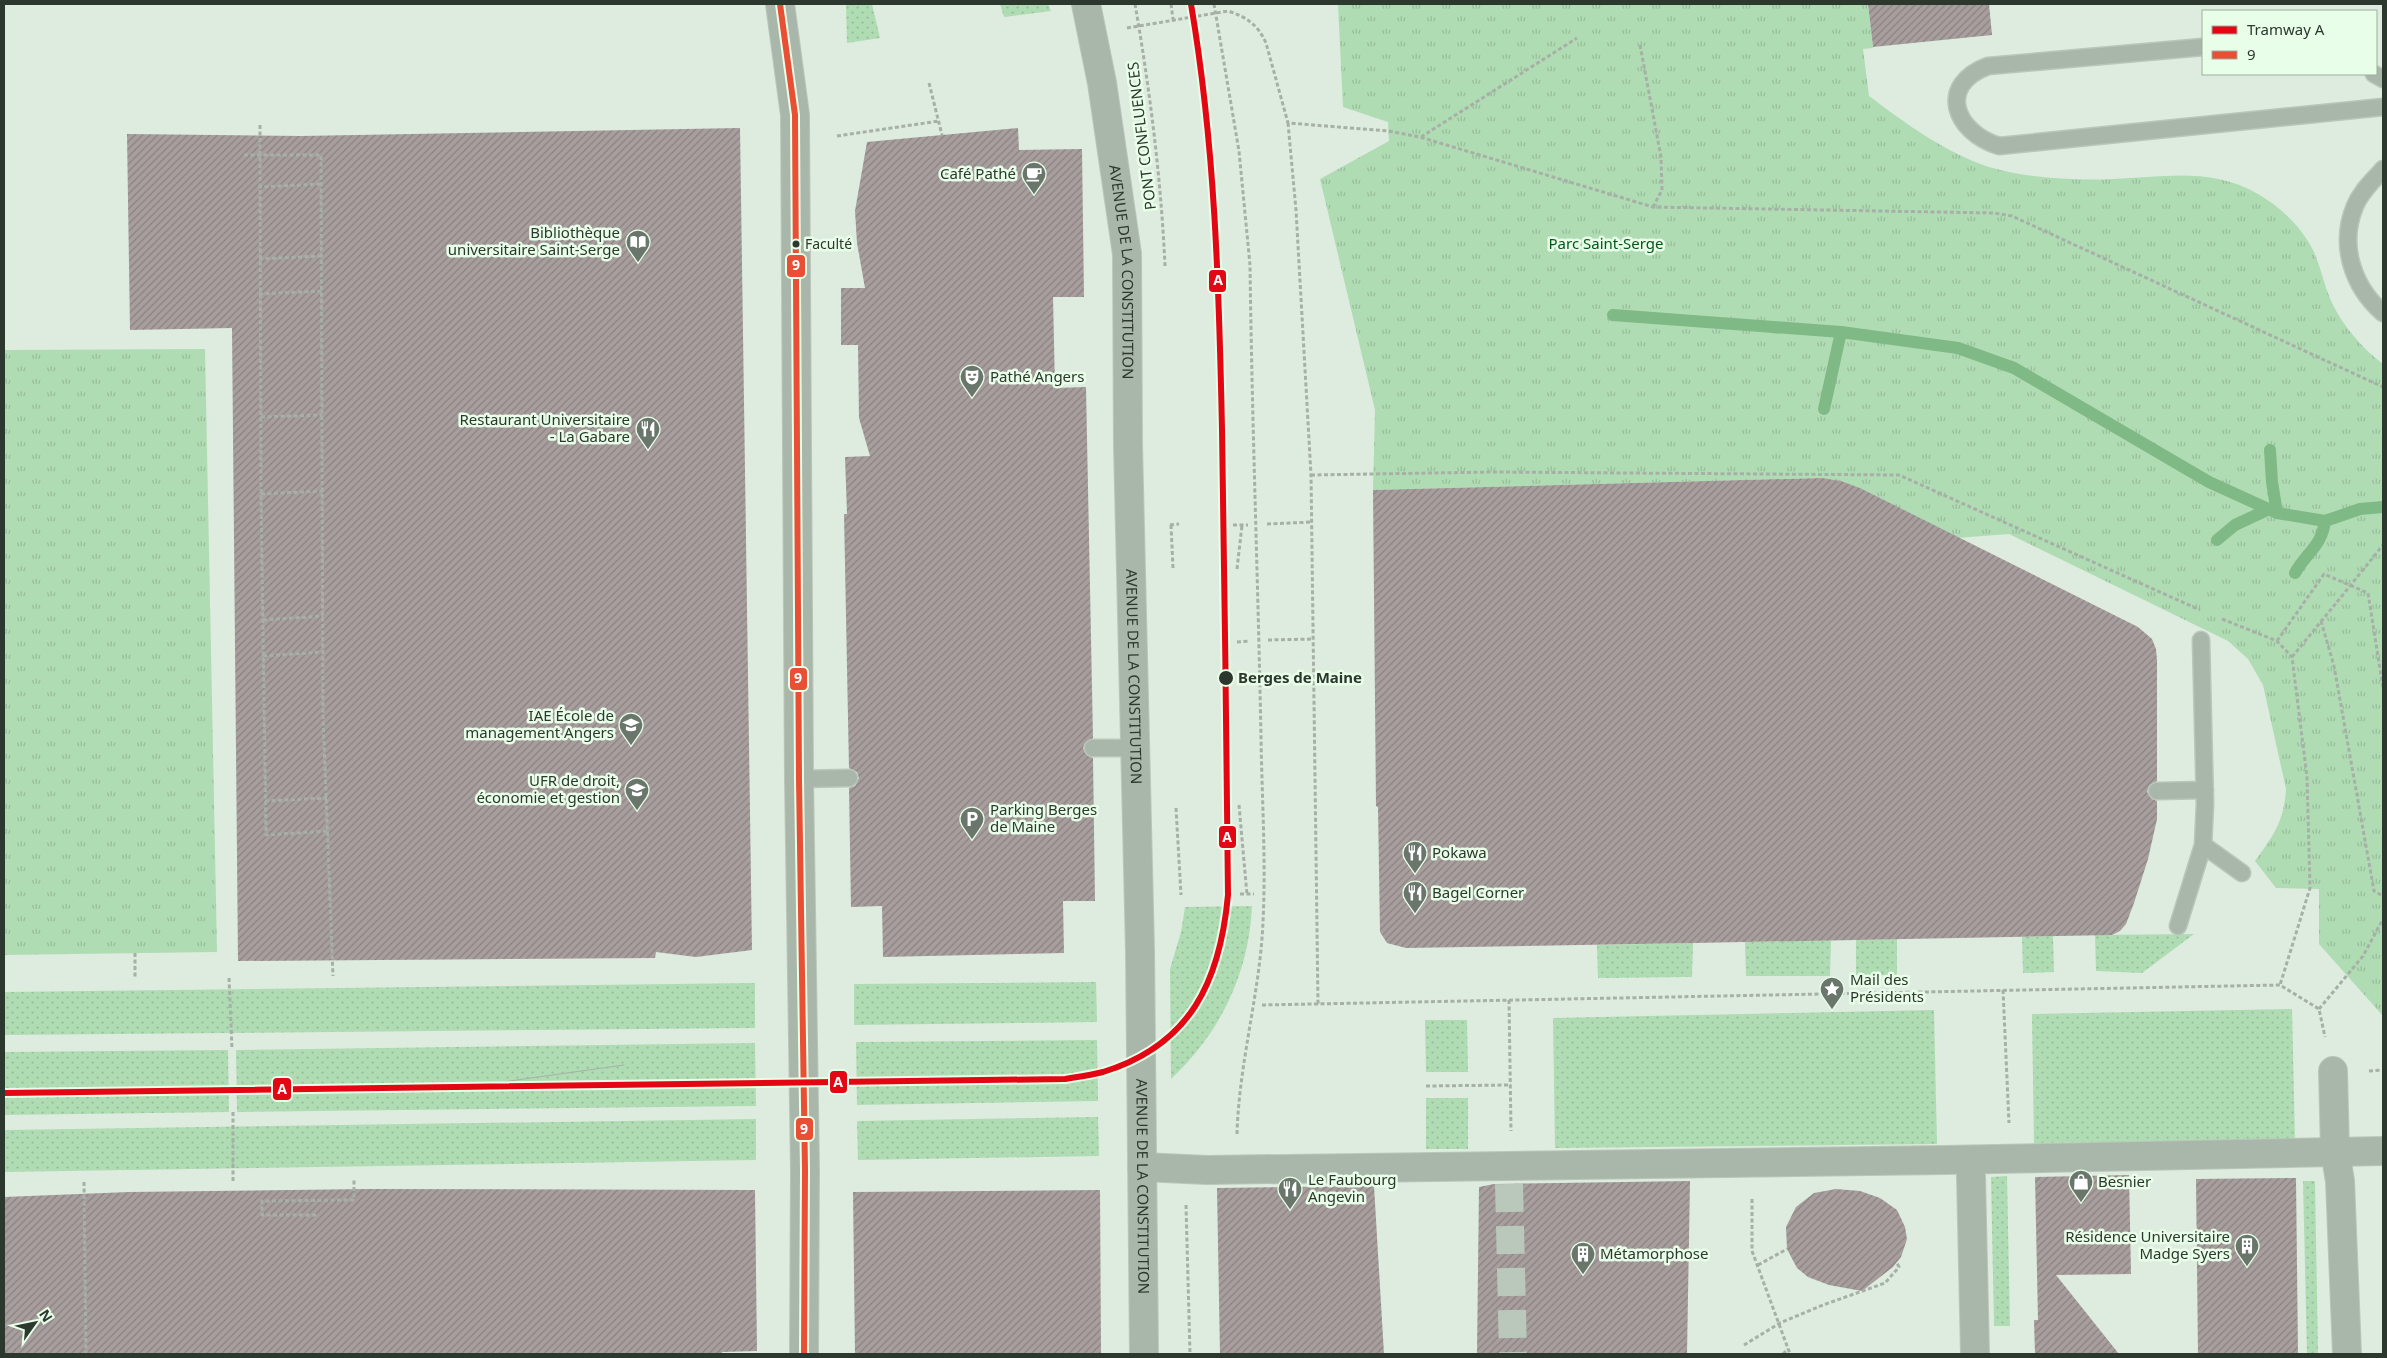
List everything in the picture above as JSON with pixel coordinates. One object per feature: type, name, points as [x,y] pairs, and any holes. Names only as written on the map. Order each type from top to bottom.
[{"type":"street","points":[[780,4],[795,115],[799,779],[805,1170],[804,1354]]},
{"type":"street","name":"AVENUE DE LA CONSTITUTION","points":[[1086,4],[1102,83],[1127,254],[1128,444],[1135,748],[1144,1354]]},
{"type":"street","points":[[2333,1071],[2335,1151],[2340,1181],[2348,1354]]},
{"type":"street","points":[[1142,1167],[1184,1171],[1510,1175],[1752,1163],[2383,1151]]},
{"type":"street","points":[[1971,1176],[1975,1354]]},
{"type":"lane","points":[[2202,47],[1988,66],[1976,71],[1967,78],[1959,95],[1959,113],[1963,124],[1972,133],[1984,141],[1998,146],[2383,107]]},
{"type":"lane","points":[[2383,169],[2365,189],[2356,204],[2350,222],[2348,239],[2349,258],[2354,275],[2362,291],[2383,312]]},
{"type":"lane","points":[[2178,926],[2203,845],[2205,790],[2201,640]]},
{"type":"lane","points":[[1093,748],[1135,748]]},
{"type":"lane","points":[[799,779],[849,778]]},
{"type":"lane","points":[[2157,791],[2205,790]]},
{"type":"lane","points":[[2203,845],[2242,873]]},
{"type":"path","name":"PONT CONFLUENCES","points":[[1136,4],[1162,199],[1165,266]]},
{"type":"path","points":[[1171,4],[1174,19]]},
{"type":"path","points":[[1214,4],[1239,151],[1250,264],[1259,640],[1263,923],[1254,1005],[1245,1046],[1237,1138]]},
{"type":"path","points":[[1125,29],[1228,11],[1241,15],[1252,22],[1266,43],[1288,123],[1296,210],[1311,475],[1318,1004]]},
{"type":"path","points":[[1420,137],[1577,38]]},
{"type":"path","points":[[1640,45],[1661,157],[1662,190],[1653,207]]},
{"type":"path","points":[[929,83],[942,135]]},
{"type":"path","points":[[837,136],[939,122]]},
{"type":"path","points":[[1288,123],[1389,131],[1420,137],[1653,207],[1994,212],[2012,216],[2383,387]]},
{"type":"path","points":[[260,125],[258,187],[266,836],[328,831]]},
{"type":"path","points":[[244,155],[320,155],[323,652],[333,976]]},
{"type":"path","points":[[258,187],[321,184]]},
{"type":"path","points":[[259,258],[321,256]]},
{"type":"path","points":[[259,294],[321,291]]},
{"type":"path","points":[[260,417],[322,415]]},
{"type":"path","points":[[1311,475],[1504,472],[1899,475],[2205,612]]},
{"type":"path","points":[[261,494],[322,491]]},
{"type":"path","points":[[1267,524],[1312,522]]},
{"type":"path","points":[[1163,524],[1179,524]]},
{"type":"path","points":[[1237,569],[1242,524]]},
{"type":"path","points":[[1171,525],[1173,568]]},
{"type":"path","points":[[1233,525],[1248,525]]},
{"type":"path","points":[[2292,657],[2383,545]]},
{"type":"path","points":[[2277,641],[2324,574],[2368,593],[2383,688]]},
{"type":"path","points":[[263,620],[323,616]]},
{"type":"path","points":[[2214,616],[2277,641],[2292,657],[2307,776],[2310,888],[2280,985]]},
{"type":"path","points":[[2321,621],[2334,666],[2374,891],[2383,896]]},
{"type":"path","points":[[1268,640],[1313,638]]},
{"type":"path","points":[[1237,642],[1250,641]]},
{"type":"path","points":[[263,656],[323,652]]},
{"type":"path","points":[[265,801],[327,798]]},
{"type":"path","points":[[1239,806],[1247,895]]},
{"type":"path","points":[[1174,895],[1183,896],[1176,808]]},
{"type":"path","points":[[1240,894],[1254,894]]},
{"type":"path","points":[[2319,1009],[2363,956],[2383,919]]},
{"type":"path","points":[[2378,928],[2383,930]]},
{"type":"path","points":[[135,954],[135,977]]},
{"type":"path","points":[[229,978],[232,1049]]},
{"type":"path","points":[[1262,1005],[2280,985],[2319,1009],[2333,1071]]},
{"type":"path","points":[[2003,990],[2009,1124]]},
{"type":"path","points":[[1509,1000],[1511,1085],[1510,1175]]},
{"type":"path","points":[[1426,1086],[1511,1085]]},
{"type":"path","points":[[233,1112],[233,1181]]},
{"type":"path","points":[[1752,1163],[1752,1251],[1790,1354]]},
{"type":"path","points":[[1184,1171],[1190,1354]]},
{"type":"path","points":[[316,1215],[262,1215],[262,1201],[354,1200],[354,1178]]},
{"type":"path","points":[[84,1182],[86,1354]]},
{"type":"path","points":[[1758,1265],[1787,1249]]},
{"type":"path","points":[[1744,1345],[1780,1323],[1823,1305],[1885,1283],[1896,1273],[1897,1262]]},
{"type":"path","points":[[1784,1354],[1788,1350]]},
{"type":"green space","points":[[872,4],[880,38],[847,43],[846,5]]},
{"type":"green space","points":[[1000,4],[1048,4],[1051,11],[1004,17]]},
{"type":"green space","name":"Parc Saint-Serge","points":[[1338,4],[1868,4],[1873,48],[1863,49],[1869,96],[1911,127],[1957,154],[2003,171],[2051,178],[2099,180],[2187,176],[2223,180],[2258,194],[2284,213],[2312,247],[2330,297],[2342,320],[2361,344],[2383,364],[2383,1016],[2319,944],[2319,889],[2276,888],[2255,861],[2280,820],[2286,789],[2263,685],[2248,659],[2228,641],[2009,534],[1957,538],[1860,488],[1840,481],[1822,478],[1373,490],[1375,410],[1320,179],[1389,141],[1388,122],[1343,107]]},
{"type":"green space","points":[[205,349],[217,952],[4,955],[4,350]]},
{"type":"green space","points":[[1252,906],[1250,931],[1245,955],[1229,1001],[1204,1042],[1171,1079],[1170,969],[1181,932],[1185,907]]},
{"type":"green space","points":[[2194,934],[2142,973],[2096,971],[2095,935]]},
{"type":"green space","points":[[2053,936],[2054,972],[2023,973],[2022,937]]},
{"type":"green space","points":[[1897,939],[1897,975],[1856,975],[1856,940]]},
{"type":"green space","points":[[1831,940],[1830,976],[1746,976],[1745,942]]},
{"type":"green space","points":[[1693,943],[1692,977],[1598,978],[1597,945]]},
{"type":"green space","points":[[1096,982],[1097,1022],[854,1025],[854,984]]},
{"type":"green space","points":[[755,983],[755,1028],[4,1035],[4,992]]},
{"type":"green space","points":[[2292,1009],[2295,1140],[2034,1143],[2032,1014]]},
{"type":"green space","points":[[1934,1010],[1937,1144],[1555,1148],[1553,1018]]},
{"type":"green space","points":[[1425,1020],[1467,1020],[1468,1072],[1426,1072]]},
{"type":"green space","points":[[1097,1040],[1098,1101],[857,1105],[856,1042]]},
{"type":"green space","points":[[755,1043],[756,1106],[237,1112],[236,1050]]},
{"type":"green space","points":[[228,1050],[229,1112],[4,1115],[4,1052]]},
{"type":"green space","points":[[1426,1098],[1468,1098],[1468,1149],[1426,1149]]},
{"type":"green space","points":[[1098,1117],[1099,1156],[858,1160],[857,1121]]},
{"type":"green space","points":[[756,1119],[756,1160],[4,1172],[4,1130]]},
{"type":"green space","points":[[2007,1176],[2010,1326],[1994,1326],[1991,1177]]},
{"type":"green space","points":[[2303,1181],[2315,1181],[2318,1354],[2307,1354]]},
{"type":"building","points":[[1868,4],[1989,4],[1992,35],[1873,47]]},
{"type":"building","points":[[740,128],[752,950],[696,957],[656,952],[655,958],[238,961],[232,328],[130,330],[127,134],[301,136]]},
{"type":"building","name":"Pathé Angers","points":[[1018,128],[1019,150],[1082,149],[1084,297],[1053,297],[1055,388],[1086,387],[1093,738],[1085,743],[1083,748],[1088,756],[1093,758],[1095,901],[1063,901],[1064,953],[883,957],[882,906],[851,907],[849,788],[855,786],[859,778],[857,772],[849,768],[844,514],[847,514],[845,457],[870,456],[859,418],[858,345],[841,345],[841,288],[865,288],[857,243],[855,211],[867,142]]},
{"type":"building","points":[[1822,478],[1841,481],[1860,488],[2138,627],[2152,639],[2156,649],[2157,660],[2157,781],[2149,786],[2147,792],[2152,799],[2157,801],[2157,819],[2148,859],[2134,903],[2126,924],[2120,931],[2112,935],[1406,948],[1387,943],[1380,932],[1378,807],[1376,806],[1373,490]]},
{"type":"building","points":[[2129,1175],[2131,1274],[2056,1275],[2119,1354],[2035,1354],[2034,1320],[2038,1320],[2035,1177]]},
{"type":"building","name":"Résidence Universitaire Madge Syers","points":[[2296,1178],[2298,1354],[2198,1354],[2196,1179]]},
{"type":"building","points":[[1690,1181],[1687,1354],[1477,1354],[1479,1187],[1494,1184]]},
{"type":"building","points":[[1374,1186],[1384,1354],[1220,1354],[1217,1188]]},
{"type":"building","points":[[368,1189],[755,1190],[757,1351],[722,1352],[722,1354],[4,1354],[4,1197],[129,1192]]},
{"type":"building","points":[[1836,1189],[1860,1191],[1880,1198],[1897,1210],[1905,1227],[1907,1239],[1901,1257],[1893,1267],[1862,1291],[1829,1285],[1808,1277],[1797,1268],[1787,1249],[1786,1227],[1796,1207],[1814,1193]]},
{"type":"building","points":[[1100,1190],[1101,1353],[855,1354],[853,1192]]},
{"type":"waterway","points":[[1613,315],[1841,332],[1958,348],[2014,368],[2209,482],[2277,513],[2325,521],[2360,509],[2383,507]]},
{"type":"waterway","points":[[1824,409],[1841,332]]},
{"type":"waterway","points":[[2270,450],[2272,482],[2277,513]]},
{"type":"waterway","points":[[2217,540],[2235,525],[2267,510]]},
{"type":"waterway","points":[[2295,573],[2321,537],[2325,521]]},
{"type":"tunnel","points":[[1509,1184],[1513,1354]]},
{"type":"tram line","name":"A","points":[[4,1093],[1065,1079],[1103,1072],[1133,1060],[1159,1045],[1179,1027],[1195,1006],[1208,982],[1224,926],[1228,895],[1223,487],[1217,269],[1206,110],[1191,4]]},
{"type":"tram line","points":[[467,1087],[624,1065]]},
{"type":"transit line","name":"9","points":[[780,4],[795,115],[799,779],[805,1170],[804,1354]]},
{"type":"place","name":"Café Pathé","points":[[1034,195]]},
{"type":"place","name":"Faculté","points":[[796,244]]},
{"type":"place","name":"Bibliothèque universitaire Saint-Serge","points":[[638,263]]},
{"type":"place","name":"Pathé Angers","points":[[972,398]]},
{"type":"place","name":"Restaurant Universitaire - La Gabare","points":[[648,450]]},
{"type":"place","name":"Berges de Maine","points":[[1226,678]]},
{"type":"place","name":"IAE École de management Angers","points":[[631,746]]},
{"type":"place","name":"UFR de droit, économie et gestion","points":[[637,811]]},
{"type":"place","name":"Parking Berges de Maine","points":[[972,840]]},
{"type":"place","name":"Pokawa","points":[[1415,874]]},
{"type":"place","name":"Bagel Corner","points":[[1415,914]]},
{"type":"place","name":"Mail des Présidents","points":[[1832,1010]]},
{"type":"place","name":"Besnier","points":[[2081,1203]]},
{"type":"place","name":"Le Faubourg Angevin","points":[[1290,1210]]},
{"type":"place","name":"Résidence Universitaire Madge Syers","points":[[2247,1267]]},
{"type":"place","name":"Métamorphose","points":[[1583,1275]]}]
